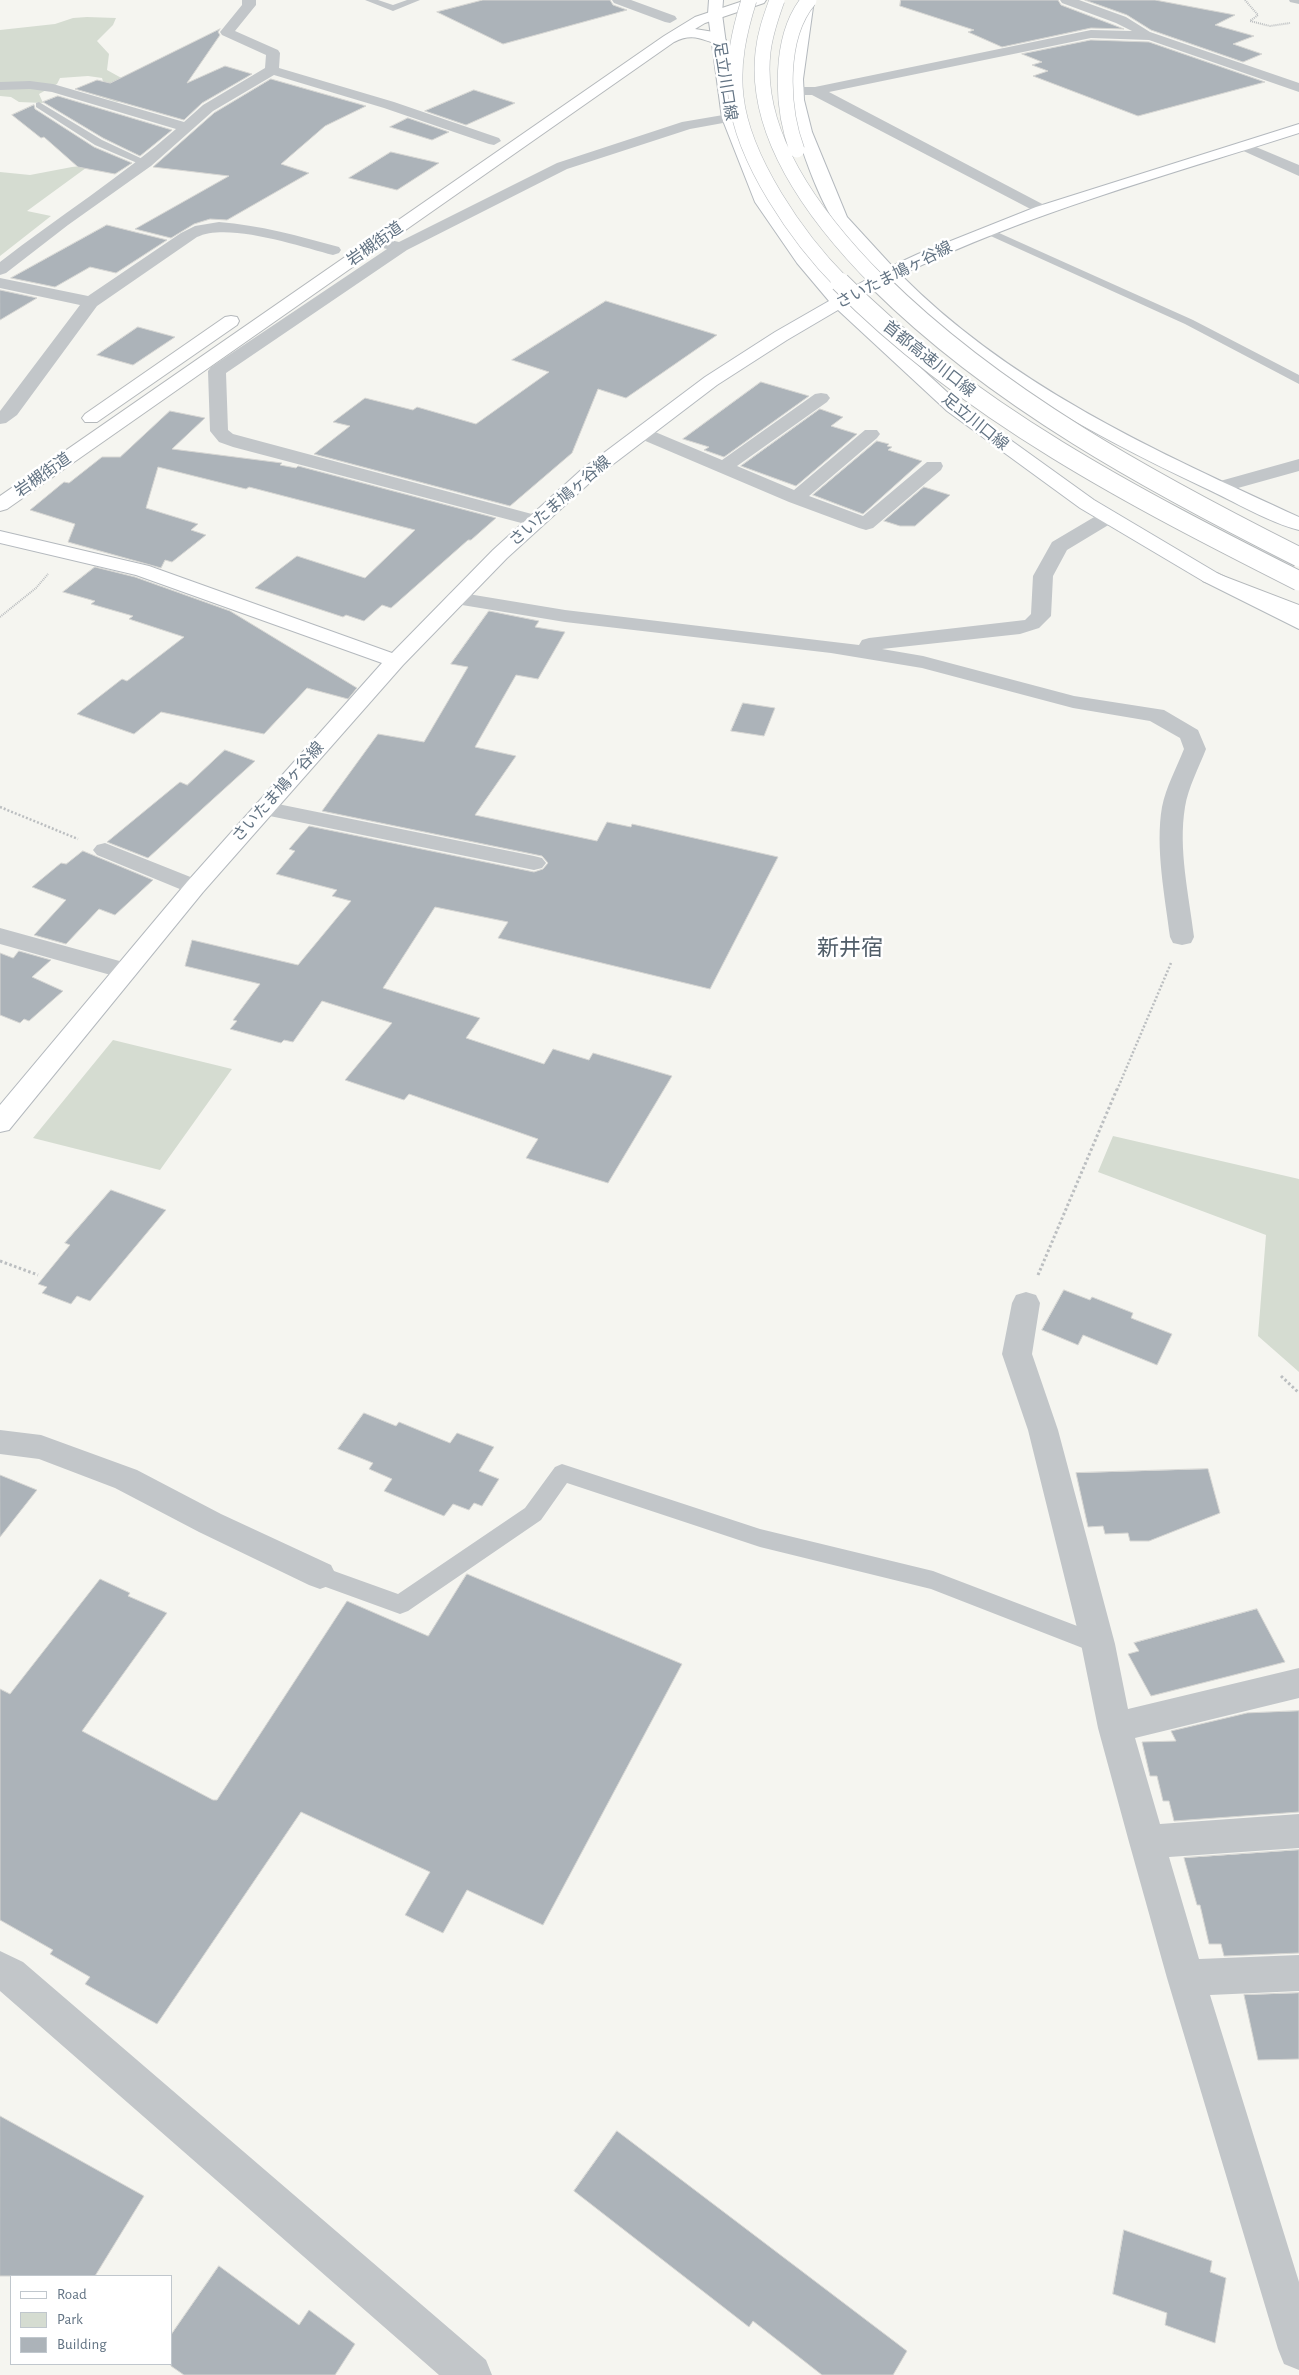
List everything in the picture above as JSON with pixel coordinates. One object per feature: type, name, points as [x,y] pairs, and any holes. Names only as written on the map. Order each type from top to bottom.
[{"type":"main road","points":[[731,0],[725,36],[728,64],[736,99]]},
{"type":"main road","name":"首都高速川口線","points":[[749,0],[739,33],[735,64],[736,99],[751,146],[766,180],[788,218],[840,282],[911,347],[968,390],[1074,461],[1170,516],[1299,581]]},
{"type":"main road","name":"岩槻街道","points":[[0,505],[715,7],[759,0]]},
{"type":"main road","name":"首都高速川口線","points":[[777,0],[769,20],[763,50],[764,91],[771,124],[786,161],[837,237],[887,290],[976,366],[1045,414],[1140,473],[1299,557]]},
{"type":"main road","points":[[803,0],[805,5],[796,90],[809,148],[842,222],[889,274],[930,315],[994,363],[1077,415],[1172,467],[1299,524]]},
{"type":"main road","points":[[805,5],[793,32],[787,71],[787,109],[793,142],[837,237]]},
{"type":"main road","name":"足立川口線","points":[[715,7],[729,118],[763,202],[803,260],[839,302],[954,406],[1024,460],[1108,517],[1210,577],[1299,623]]},
{"type":"main road","points":[[654,30],[684,9]]},
{"type":"main road","points":[[669,39],[695,33],[706,33],[719,40]]},
{"type":"main road","name":"さいたま鳩ヶ谷線","points":[[0,1123],[195,886],[396,661],[456,598],[588,474],[711,382],[839,302],[889,274],[1042,210],[1299,128]]},
{"type":"main road","points":[[478,152],[510,130]]},
{"type":"main road","name":"岩槻街道","points":[[317,261],[349,239]]},
{"type":"main road","name":"岩槻街道","points":[[79,427],[245,311]]},
{"type":"main road","points":[[0,537],[121,564],[180,582],[396,661]]},
{"type":"main road","points":[[1210,577],[1299,612]]},
{"type":"street","points":[[249,0],[249,5],[227,32],[273,53],[272,70]]},
{"type":"street","points":[[619,0],[670,19]]},
{"type":"street","points":[[1067,0],[1121,20],[1151,36],[1299,88]]},
{"type":"street","points":[[796,90],[815,90],[1091,34],[1151,36]]},
{"type":"street","points":[[0,273],[62,222],[146,162],[208,108],[272,70],[389,105],[494,141]]},
{"type":"street","points":[[0,86],[30,85],[53,88],[185,127]]},
{"type":"street","points":[[815,90],[1042,210]]},
{"type":"street","points":[[198,367],[217,371],[401,248],[562,166],[687,125],[729,118]]},
{"type":"street","points":[[1244,146],[1299,171]]},
{"type":"street","points":[[0,419],[11,411],[91,302],[141,265],[190,234],[204,228],[221,227],[294,240],[333,250]]},
{"type":"street","points":[[377,242],[401,248]]},
{"type":"street","points":[[0,273],[91,302]]},
{"type":"street","points":[[217,371],[220,431],[226,438],[536,521]]},
{"type":"street","points":[[723,468],[820,398]]},
{"type":"street","points":[[642,433],[796,498],[866,524],[934,466]]},
{"type":"street","points":[[796,498],[871,434]]},
{"type":"street","points":[[1220,487],[1299,465]]},
{"type":"street","points":[[831,647],[1020,628],[1032,624],[1041,616],[1043,576],[1059,546],[1108,517]]},
{"type":"street","points":[[456,598],[565,616],[831,647],[923,662],[1072,702],[1156,715],[1190,735],[1195,749],[1174,806],[1172,823],[1174,876],[1182,937]]},
{"type":"street","points":[[263,808],[534,863]]},
{"type":"street","points":[[105,850],[195,886]]},
{"type":"street","points":[[0,936],[124,970]]},
{"type":"street","points":[[1026,1303],[1017,1354],[1043,1430],[1098,1644],[1115,1728],[1147,1842],[1186,1978],[1299,2349]]},
{"type":"street","points":[[0,1442],[40,1447],[126,1479],[210,1523],[320,1575]]},
{"type":"street","points":[[1115,1728],[1299,1683]]},
{"type":"street","points":[[1147,1842],[1299,1831]]},
{"type":"street","points":[[0,1970],[10,1975],[471,2375]]},
{"type":"street","points":[[1186,1978],[1299,1973]]},
{"type":"lane","points":[[369,0],[393,8],[416,0]]},
{"type":"lane","points":[[1293,0],[1299,1]]},
{"type":"lane","points":[[39,105],[60,116],[92,139],[117,152],[146,162]]},
{"type":"lane","points":[[988,231],[1189,322],[1299,380]]},
{"type":"lane","points":[[320,1575],[400,1604],[532,1514],[562,1473],[760,1538],[933,1580],[1098,1644]]},
{"type":"path","points":[[1245,0],[1258,15],[1250,19],[1253,23],[1278,27],[1289,24],[1292,19]]},
{"type":"path","points":[[0,617],[45,579],[61,551]]},
{"type":"path","points":[[0,807],[105,850]]},
{"type":"path","points":[[1026,1303],[1182,937]]},
{"type":"path","points":[[0,1261],[38,1274]]},
{"type":"path","points":[[1281,1376],[1299,1393]]},
{"type":"green space","points":[[73,18],[116,18],[113,25],[97,41],[109,54],[107,70],[125,80],[123,99],[117,102],[89,93],[104,85],[102,78],[88,76],[60,78],[57,84],[39,94],[43,103],[19,102],[11,97],[0,96],[0,30],[55,24]]},
{"type":"green space","points":[[90,165],[27,211],[51,216],[0,256],[0,172],[30,175]]},
{"type":"green space","points":[[113,1040],[232,1069],[160,1170],[33,1138]]},
{"type":"green space","points":[[1113,1136],[1299,1179],[1299,1372],[1258,1336],[1266,1235],[1098,1172]]},
{"type":"building","points":[[483,0],[610,0],[613,5],[627,10],[503,44],[437,12]]},
{"type":"building","points":[[901,0],[1058,0],[1061,5],[1124,29],[1091,28],[1002,47],[968,32],[974,30],[900,6]]},
{"type":"building","points":[[1085,0],[1155,0],[1235,15],[1215,25],[1254,36],[1233,44],[1262,54],[1243,62],[1151,30],[1127,15]]},
{"type":"building","points":[[220,29],[218,32],[220,35],[187,83],[225,66],[252,74],[202,103],[184,120],[75,89],[97,80],[110,83]]},
{"type":"building","points":[[1091,40],[1149,42],[1265,82],[1138,116],[1033,76],[1048,71],[1032,65],[1042,62],[1022,54]]},
{"type":"building","points":[[271,79],[366,106],[325,126],[281,164],[309,173],[227,220],[210,219],[194,224],[171,238],[135,229],[229,176],[153,167],[214,113]]},
{"type":"building","points":[[474,90],[515,103],[466,125],[425,111]]},
{"type":"building","points":[[58,96],[172,130],[140,156],[103,138],[43,102]]},
{"type":"building","points":[[34,105],[35,109],[94,147],[132,163],[115,174],[78,167],[44,137],[41,138],[12,115]]},
{"type":"building","points":[[408,118],[449,132],[432,140],[390,127]]},
{"type":"building","points":[[391,152],[439,163],[397,190],[349,178]]},
{"type":"building","points":[[107,225],[167,240],[116,273],[90,267],[55,287],[11,278]]},
{"type":"building","points":[[0,290],[37,298],[0,320]]},
{"type":"building","points":[[606,301],[717,335],[626,398],[598,389],[572,453],[510,506],[314,454],[350,426],[333,422],[365,398],[413,410],[417,407],[476,424],[549,372],[512,360]]},
{"type":"building","points":[[138,327],[175,337],[133,365],[97,355]]},
{"type":"building","points":[[761,382],[809,396],[724,457],[704,450],[709,447],[683,439]]},
{"type":"building","points":[[820,409],[843,417],[831,426],[857,434],[796,486],[741,466]]},
{"type":"building","points":[[170,411],[205,418],[172,449],[282,463],[280,465],[296,468],[298,466],[496,518],[471,540],[468,540],[391,608],[382,605],[364,621],[346,615],[343,617],[255,588],[297,556],[365,578],[415,530],[249,487],[246,489],[158,467],[146,508],[198,524],[191,530],[206,535],[172,562],[165,560],[161,568],[68,542],[75,524],[30,510],[64,482],[69,483],[102,457],[120,457]]},
{"type":"building","points":[[877,441],[889,444],[887,446],[892,447],[888,450],[922,461],[863,514],[813,495]]},
{"type":"building","points":[[924,487],[950,495],[915,526],[900,526],[884,521]]},
{"type":"building","points":[[95,567],[135,577],[230,611],[357,688],[348,699],[307,688],[264,734],[161,712],[134,734],[77,714],[122,679],[127,681],[184,637],[129,619],[133,616],[91,604],[95,601],[63,592]]},
{"type":"building","points":[[489,611],[539,621],[535,627],[565,632],[538,679],[516,675],[475,747],[516,756],[475,815],[597,841],[607,822],[631,827],[632,824],[778,857],[710,989],[498,938],[508,922],[435,907],[383,988],[480,1018],[466,1038],[544,1064],[553,1049],[589,1060],[593,1053],[672,1076],[608,1183],[526,1158],[538,1139],[409,1094],[404,1100],[345,1080],[392,1023],[322,1001],[293,1042],[284,1040],[281,1043],[230,1029],[237,1021],[233,1020],[260,984],[185,966],[192,940],[298,965],[351,901],[332,896],[337,890],[276,874],[295,851],[289,849],[309,826],[534,872],[543,869],[548,863],[542,856],[322,811],[378,734],[424,742],[468,667],[451,664]]},
{"type":"building","points":[[743,703],[775,708],[764,736],[731,731]]},
{"type":"building","points":[[225,750],[255,761],[148,858],[107,842],[180,782],[187,785]]},
{"type":"building","points":[[83,851],[153,880],[115,915],[99,909],[66,944],[34,935],[66,900],[32,887],[61,863],[66,864]]},
{"type":"building","points":[[19,951],[51,960],[32,977],[63,991],[29,1021],[24,1019],[20,1023],[0,1015],[0,953],[13,958]]},
{"type":"building","points":[[111,1190],[166,1210],[90,1301],[77,1296],[71,1304],[42,1293],[47,1287],[38,1284],[70,1245],[65,1243]]},
{"type":"building","points":[[1064,1290],[1090,1300],[1092,1297],[1133,1313],[1131,1318],[1172,1334],[1157,1365],[1083,1335],[1078,1345],[1042,1330]]},
{"type":"building","points":[[364,1413],[396,1426],[399,1422],[450,1443],[457,1433],[494,1447],[479,1471],[499,1479],[482,1506],[474,1503],[469,1510],[453,1504],[444,1516],[384,1491],[392,1479],[369,1469],[373,1463],[338,1449]]},
{"type":"building","points":[[1208,1469],[1220,1513],[1149,1541],[1130,1541],[1128,1533],[1105,1534],[1103,1526],[1088,1527],[1076,1473]]},
{"type":"building","points":[[0,1475],[37,1490],[0,1537]]},
{"type":"building","points":[[467,1574],[682,1664],[543,1925],[467,1890],[443,1933],[405,1915],[430,1872],[301,1812],[157,2024],[85,1984],[90,1977],[50,1954],[53,1950],[0,1920],[0,1689],[10,1694],[100,1579],[130,1593],[128,1596],[167,1613],[82,1731],[213,1800],[217,1800],[347,1601],[428,1636]]},
{"type":"building","points":[[1257,1609],[1285,1662],[1151,1696],[1128,1654],[1139,1651],[1134,1643]]},
{"type":"building","points":[[1299,1711],[1299,1812],[1174,1821],[1169,1801],[1163,1801],[1157,1776],[1150,1776],[1142,1742],[1176,1741],[1171,1731],[1247,1713]]},
{"type":"building","points":[[1299,1850],[1299,1953],[1224,1956],[1221,1944],[1209,1944],[1200,1905],[1197,1905],[1184,1858]]},
{"type":"building","points":[[1299,1993],[1299,2059],[1258,2060],[1244,1995]]},
{"type":"building","points":[[0,2116],[144,2196],[96,2275],[0,2276]]},
{"type":"building","points":[[617,2131],[907,2351],[893,2375],[822,2375],[753,2321],[749,2327],[574,2191]]},
{"type":"building","points":[[1124,2230],[1212,2261],[1210,2272],[1226,2278],[1215,2343],[1165,2325],[1167,2313],[1113,2294]]},
{"type":"building","points":[[219,2266],[299,2325],[309,2310],[355,2344],[335,2375],[184,2375],[171,2366],[172,2334]]},
{"type":"district","name":"新井宿","points":[[850,948]]}]
